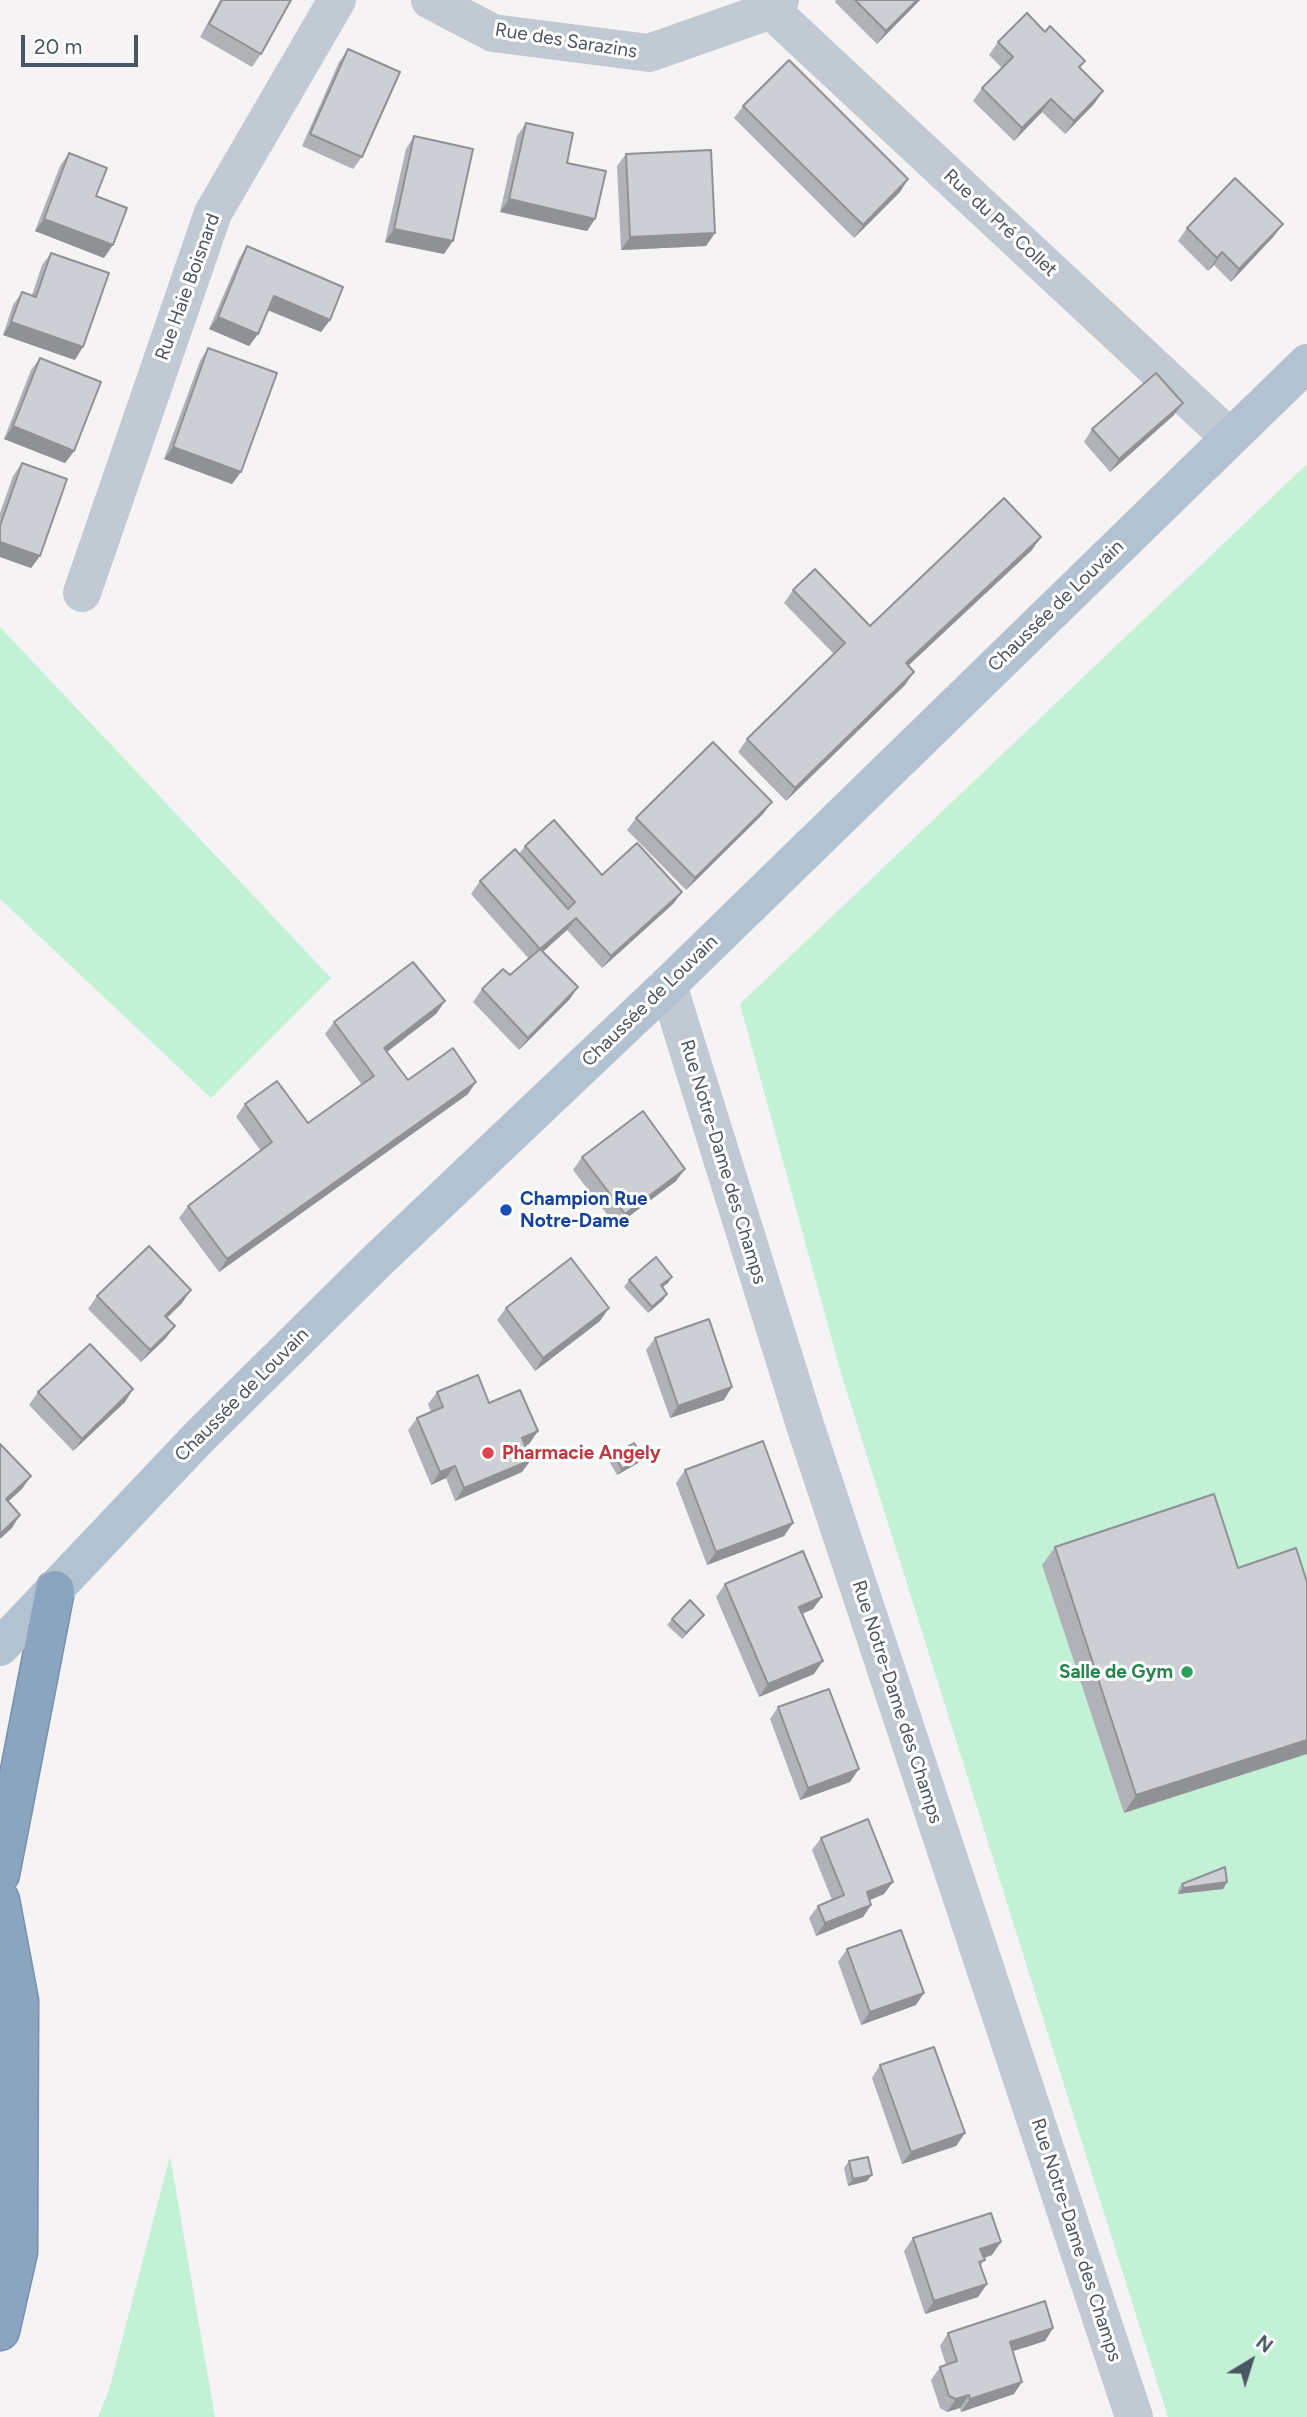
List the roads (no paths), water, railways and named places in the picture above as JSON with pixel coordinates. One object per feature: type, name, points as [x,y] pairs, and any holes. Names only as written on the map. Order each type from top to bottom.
[{"type":"highway","points":[[0,1874],[55,1590]]},
{"type":"highway","points":[[0,1900],[19,2001],[19,2029],[18,2252],[0,2331]]},
{"type":"main road","name":"Chaussée de Louvain","points":[[0,1647],[200,1436],[370,1267],[668,985],[1307,363]]},
{"type":"street","name":"Rue Haie Boisnard","points":[[82,593],[213,213],[337,0]]},
{"type":"street","name":"Rue des Sarazins","points":[[430,0],[493,33],[649,53],[776,5]]},
{"type":"street","name":"Rue du Pré Collet","points":[[776,5],[1229,437]]},
{"type":"street","name":"Rue Notre-Dame des Champs","points":[[668,985],[805,1425],[1134,2417]]},
{"type":"place","name":"Champion Rue Notre-Dame","points":[[506,1210]]},
{"type":"place","name":"Pharmacie Angely","points":[[488,1453]]},
{"type":"place","name":"Salle de Gym","points":[[1187,1672]]}]
